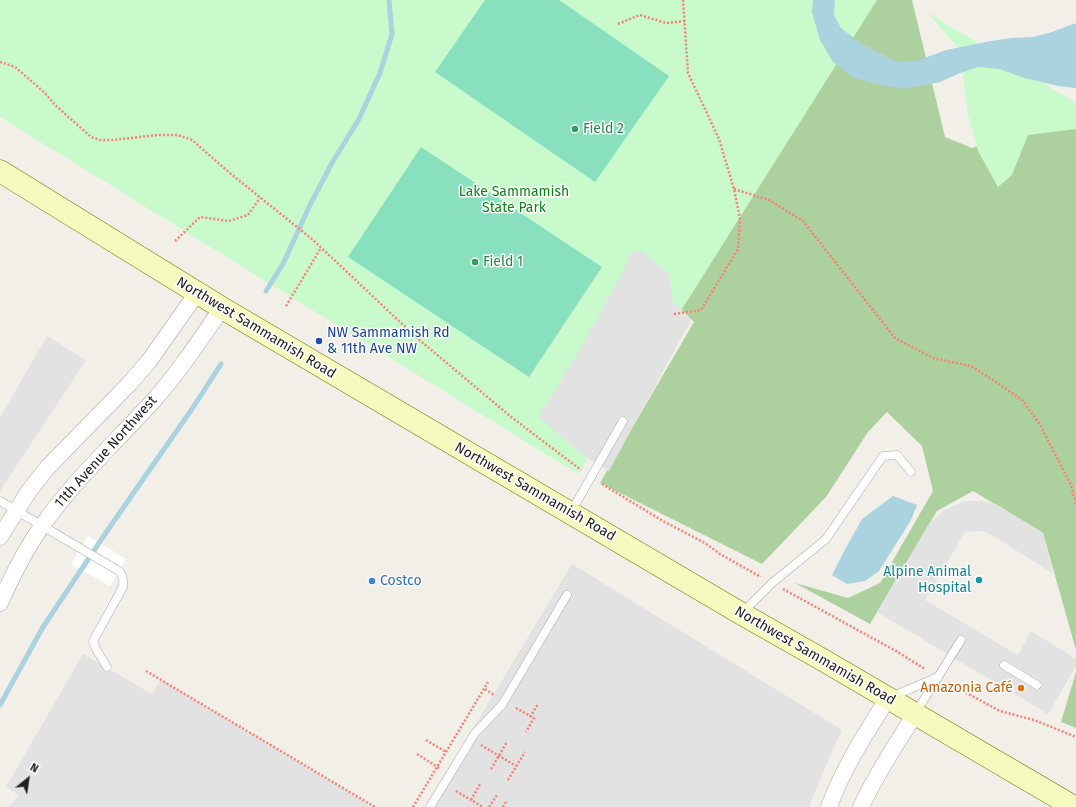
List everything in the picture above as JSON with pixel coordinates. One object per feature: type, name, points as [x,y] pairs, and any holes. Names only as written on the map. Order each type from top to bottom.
[{"type":"main road","name":"Northwest Sammamish Road","points":[[0,171],[222,308],[742,614],[1074,807]]},
{"type":"street","name":"11th Avenue Northwest","points":[[0,537],[16,510],[47,468],[130,383],[149,361],[197,293]]},
{"type":"street","name":"11th Avenue Northwest","points":[[0,603],[19,563],[42,526],[67,494],[145,410],[170,380],[188,358],[222,308]]},
{"type":"street","points":[[828,807],[853,756],[888,698]]},
{"type":"street","points":[[861,807],[880,770],[915,714]]},
{"type":"lane","points":[[570,512],[623,421]]},
{"type":"lane","points":[[742,614],[772,583],[826,539],[883,456],[897,455],[911,472]]},
{"type":"lane","points":[[0,501],[119,571],[123,578],[123,587],[93,641],[107,667]]},
{"type":"lane","points":[[430,807],[475,733],[502,705],[568,595]]},
{"type":"lane","points":[[915,714],[961,640]]},
{"type":"lane","points":[[1004,665],[1038,685]]},
{"type":"lane","points":[[888,698],[938,677]]},
{"type":"path","points":[[674,314],[701,310],[738,249],[740,219],[734,189],[719,139],[688,73],[683,0]]},
{"type":"path","points":[[618,24],[640,15],[666,23],[685,21]]},
{"type":"path","points":[[0,62],[15,67],[45,93],[55,105],[91,137],[100,140],[113,140],[158,135],[178,135],[192,140],[260,198],[312,239]]},
{"type":"path","points":[[734,189],[769,200],[803,221],[895,338],[932,358],[970,366],[1022,400],[1043,430],[1071,485],[1076,504]]},
{"type":"path","points":[[175,240],[200,217],[229,221],[248,215],[260,198]]},
{"type":"path","points":[[286,306],[321,248]]},
{"type":"path","points":[[146,671],[376,807]]},
{"type":"path","points":[[413,807],[488,682]]},
{"type":"path","points":[[948,683],[1000,711],[1034,720],[1076,737]]},
{"type":"path","points":[[485,689],[497,696]]},
{"type":"path","points":[[530,716],[538,704]]},
{"type":"path","points":[[516,708],[534,718],[526,732]]},
{"type":"path","points":[[426,740],[446,752]]},
{"type":"path","points":[[491,769],[507,742]]},
{"type":"path","points":[[481,745],[516,766]]},
{"type":"path","points":[[508,780],[525,752]]},
{"type":"path","points":[[417,754],[438,767]]},
{"type":"path","points":[[471,800],[480,784]]},
{"type":"path","points":[[456,791],[483,807]]},
{"type":"path","points":[[490,807],[497,795]]},
{"type":"path","points":[[503,807],[507,800]]},
{"type":"green space","name":"Lake Sammamish State Park","points":[[0,0],[877,0],[578,474],[0,117]]},
{"type":"green space","name":"Field 2","points":[[485,0],[559,0],[669,76],[595,182],[435,72]]},
{"type":"green space","points":[[584,0],[912,0],[945,137],[972,148],[1076,115],[1076,650],[1043,533],[973,491],[937,511],[870,624],[795,583],[848,598],[880,583],[933,491],[922,446],[887,412],[868,432],[826,497],[762,564],[600,483],[694,322],[672,300]]},
{"type":"green space","points":[[927,12],[1076,103],[1076,129],[1028,135],[1012,175],[998,187],[978,151],[968,114],[959,49]]},
{"type":"green space","name":"Field 1","points":[[421,147],[602,267],[529,377],[348,257]]},
{"type":"green space","points":[[1076,672],[1076,728],[1061,722]]},
{"type":"shaded area","points":[[631,252],[642,252],[670,275],[672,300],[691,320],[609,471],[582,455],[539,417],[584,342],[623,271]]},
{"type":"shaded area","points":[[47,336],[86,360],[0,491],[0,416]]},
{"type":"shaded area","points":[[966,501],[983,501],[996,504],[1043,533],[1053,574],[997,538],[983,531],[965,532],[925,600],[1018,655],[1031,631],[1076,659],[1076,666],[1048,714],[877,612],[929,524],[944,510]]},
{"type":"shaded area","points":[[572,564],[842,730],[809,807],[426,807]]},
{"type":"shaded area","points":[[83,654],[152,694],[161,680],[373,807],[9,807],[19,795],[6,787]]},
{"type":"water","points":[[813,0],[835,0],[834,15],[841,28],[860,43],[897,62],[916,61],[946,50],[991,41],[1033,37],[1076,23],[1076,88],[1058,86],[1025,78],[999,69],[978,67],[940,82],[904,89],[876,84],[853,77],[833,62],[820,40],[812,12]]},
{"type":"water","points":[[893,496],[917,505],[911,520],[879,571],[865,581],[847,584],[832,575],[862,519]]},
{"type":"pier","points":[[88,536],[126,559],[110,586],[71,564]]},
{"type":"waterway","points":[[266,291],[283,264],[310,205],[333,161],[358,121],[380,73],[392,34],[389,0]]},
{"type":"waterway","points":[[0,705],[43,627],[105,534],[192,409],[221,364]]},
{"type":"place","name":"Field 2","points":[[575,129]]},
{"type":"place","name":"Field 1","points":[[475,262]]},
{"type":"place","name":"NW Sammamish Rd & 11th Ave NW","points":[[319,341]]},
{"type":"place","name":"Alpine Animal Hospital","points":[[979,580]]},
{"type":"place","name":"Costco","points":[[372,581]]},
{"type":"place","name":"Amazonia Café","points":[[1021,688]]}]
